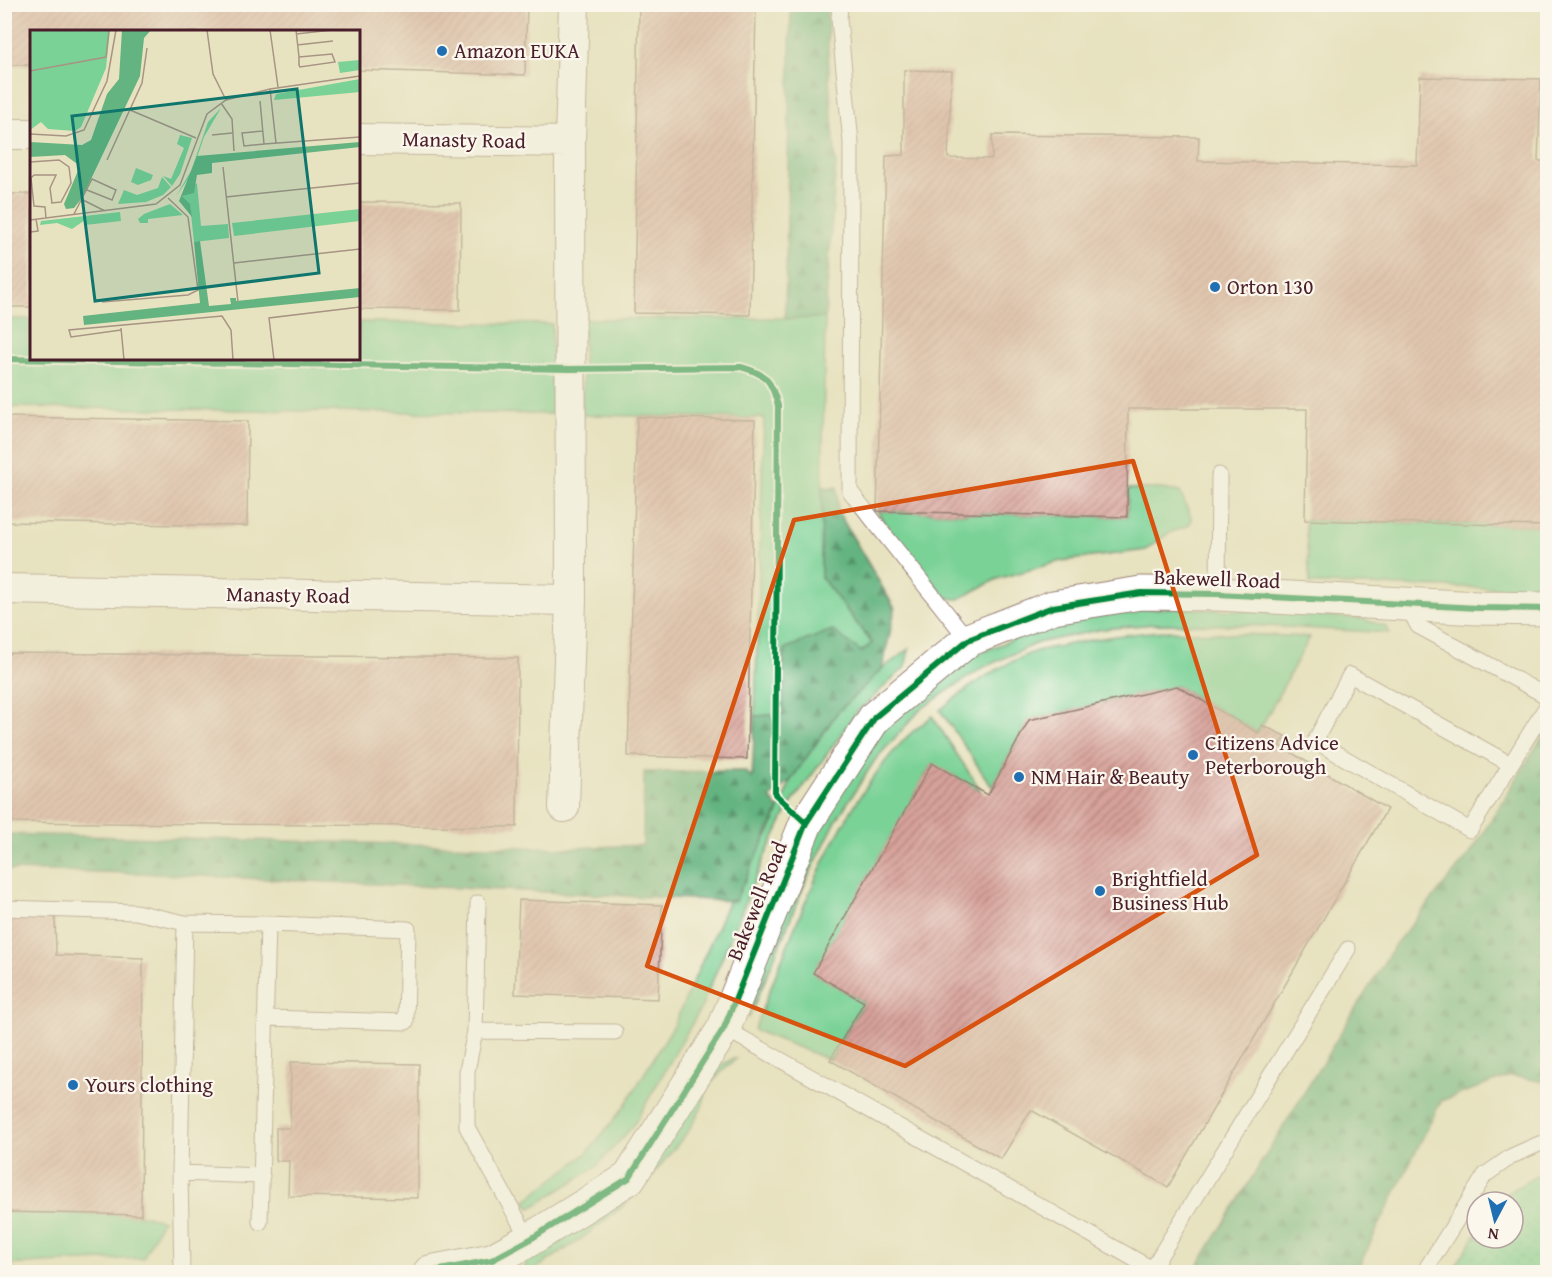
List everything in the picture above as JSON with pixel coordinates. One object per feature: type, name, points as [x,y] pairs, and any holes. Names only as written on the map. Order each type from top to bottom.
[{"type":"street","points":[[564,807],[571,600],[570,142],[574,4]]},
{"type":"street","points":[[4,134],[30,134]]},
{"type":"street","name":"Manasty Road","points":[[360,139],[570,142]]},
{"type":"street","name":"Manasty Road","points":[[4,589],[571,600]]},
{"type":"street","name":"Bakewell Road","points":[[430,1272],[495,1266],[529,1240],[629,1178],[723,1028],[806,823],[875,717],[968,640],[1053,607],[1141,594],[1218,594],[1407,605],[1548,609]]},
{"type":"lane","points":[[840,4],[839,19],[851,143],[850,491],[968,640]]},
{"type":"lane","points":[[1218,594],[1219,475]]},
{"type":"lane","points":[[1407,605],[1418,626],[1548,697]]},
{"type":"lane","points":[[1510,764],[1350,675],[1315,741],[1470,831],[1548,704]]},
{"type":"lane","points":[[478,903],[475,1031],[467,1071],[467,1127],[529,1240]]},
{"type":"lane","points":[[4,908],[136,912],[185,923],[408,929],[406,1022],[266,1018]]},
{"type":"lane","points":[[182,1272],[180,1173],[185,923]]},
{"type":"lane","points":[[260,1222],[268,924]]},
{"type":"lane","points":[[723,1028],[1151,1271],[1348,949]]},
{"type":"lane","points":[[475,1031],[615,1032]]},
{"type":"lane","points":[[1424,1272],[1485,1175],[1512,1156],[1539,1144],[1548,1144]]},
{"type":"lane","points":[[180,1173],[262,1176]]},
{"type":"highlighted area","points":[[1133,461],[1257,855],[905,1066],[647,966],[794,520]]},
{"type":"green space","points":[[791,5],[827,5],[829,79],[836,163],[825,318],[785,319]]},
{"type":"green space","points":[[825,318],[821,577],[872,643],[783,715],[755,716],[764,418],[582,415],[584,319]]},
{"type":"green space","points":[[5,319],[30,319],[30,360],[360,360],[360,322],[552,324],[552,414],[5,407]]},
{"type":"green space","points":[[822,487],[837,487],[838,512],[895,609],[882,669],[837,713],[791,780],[770,798],[779,809],[735,901],[136,873],[5,870],[5,834],[568,848],[643,845],[644,772],[745,771],[752,778],[755,716],[783,714],[784,649],[832,630],[862,652],[872,643],[821,577]]},
{"type":"green space","points":[[1128,489],[1161,489],[1180,492],[1192,520],[1188,526],[1169,533],[1146,550],[1061,561],[997,579],[959,599],[946,598],[887,527],[877,511],[1127,517]]},
{"type":"green space","points":[[1305,520],[1547,526],[1547,589],[1310,584]]},
{"type":"green space","points":[[1171,608],[1282,612],[1363,619],[1385,626],[1390,633],[1247,625],[1154,624],[1103,629],[1037,643],[982,668],[921,709],[875,760],[837,819],[806,881],[749,1018],[744,1000],[811,834],[881,731],[976,654],[1053,624],[1126,610]]},
{"type":"green space","points":[[1166,631],[1310,637],[1258,733],[1177,686],[1029,720],[992,787],[940,710],[984,677],[1034,652],[1100,638]]},
{"type":"green space","points":[[909,649],[905,667],[857,712],[789,807],[764,858],[701,1008],[633,1126],[596,1167],[531,1208],[525,1201],[587,1153],[624,1107],[674,1025],[738,880],[770,832],[791,780],[837,713],[882,669]]},
{"type":"green space","points":[[932,716],[981,791],[932,764],[814,973],[864,1002],[830,1060],[754,1030],[816,877],[855,804],[878,771],[907,737]]},
{"type":"green space","points":[[1547,729],[1548,915],[1543,928],[1548,933],[1547,1082],[1510,1076],[1441,1101],[1356,1272],[1194,1272],[1396,943],[1472,851]]},
{"type":"green space","points":[[736,1059],[708,1087],[701,1109],[689,1130],[645,1185],[621,1208],[580,1240],[531,1272],[524,1272],[526,1261],[712,1070]]},
{"type":"green space","points":[[1544,1171],[1548,1171],[1547,1272],[1452,1272],[1466,1250],[1525,1250],[1525,1190],[1513,1190]]},
{"type":"green space","points":[[5,1212],[141,1215],[162,1220],[143,1258],[5,1265]]},
{"type":"building","name":"Amazon EUKA","points":[[4,4],[527,4],[525,75],[360,70],[360,30],[30,30],[30,65],[4,65]]},
{"type":"building","points":[[639,4],[756,4],[750,315],[634,313]]},
{"type":"building","name":"Orton 130","points":[[904,70],[952,71],[948,158],[992,159],[992,135],[1199,137],[1198,161],[1417,165],[1420,77],[1541,79],[1538,161],[1548,161],[1548,526],[1305,520],[1307,409],[1128,409],[1127,517],[877,511],[886,156],[904,155]]},
{"type":"building","points":[[4,194],[30,194],[30,307],[4,307]]},
{"type":"building","points":[[360,202],[461,203],[460,310],[360,309]]},
{"type":"building","points":[[4,417],[248,421],[247,526],[4,522]]},
{"type":"building","points":[[637,417],[755,420],[747,759],[628,756]]},
{"type":"building","points":[[4,653],[518,658],[517,827],[4,822]]},
{"type":"building","name":"Brightfield Business Hub","points":[[1177,686],[1258,733],[1262,725],[1285,736],[1280,746],[1387,809],[1168,1187],[1031,1110],[1001,1159],[830,1060],[864,1002],[813,973],[932,763],[988,795],[1029,720]]},
{"type":"building","points":[[519,900],[662,905],[658,999],[515,994]]},
{"type":"building","name":"Yours clothing","points":[[4,915],[55,916],[56,955],[143,958],[141,1215],[4,1212]]},
{"type":"building","points":[[291,1062],[419,1064],[418,1198],[288,1196],[289,1161],[276,1161],[276,1128],[290,1128]]},
{"type":"cycle path","points":[[4,359],[30,359]]},
{"type":"cycle path","points":[[61,360],[570,369],[741,367],[762,375],[770,384],[778,406],[775,794],[806,823]]},
{"type":"cycle path","points":[[430,1272],[492,1260],[529,1240],[629,1178],[724,1028],[806,823],[875,717],[968,640],[1053,607],[1141,593],[1218,594],[1478,608],[1548,609]]},
{"type":"place","name":"Amazon EUKA","points":[[442,51]]},
{"type":"place","name":"Orton 130","points":[[1215,287]]},
{"type":"place","name":"Citizens Advice Peterborough","points":[[1193,755]]},
{"type":"place","name":"NM Hair & Beauty","points":[[1019,777]]},
{"type":"place","name":"Brightfield Business Hub","points":[[1100,891]]},
{"type":"place","name":"Yours clothing","points":[[73,1085]]}]
